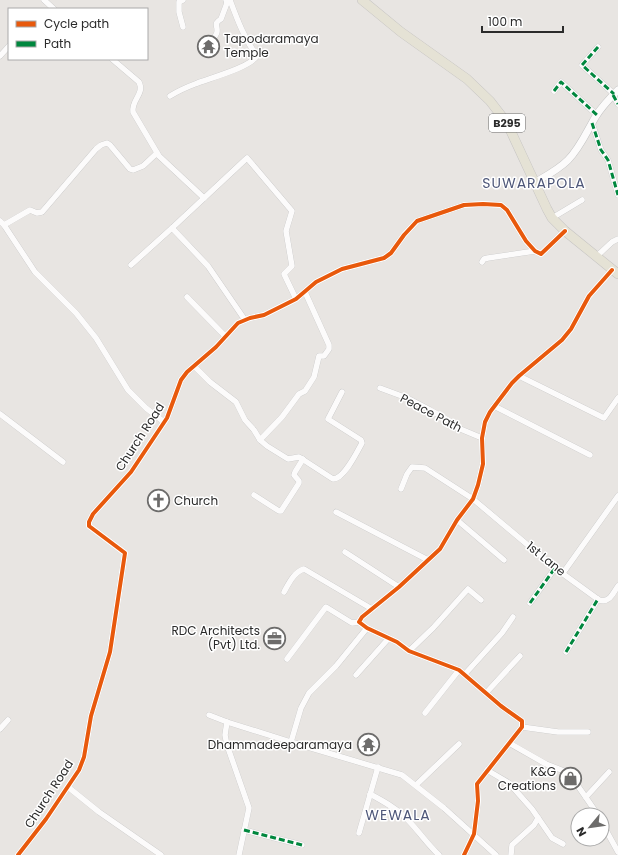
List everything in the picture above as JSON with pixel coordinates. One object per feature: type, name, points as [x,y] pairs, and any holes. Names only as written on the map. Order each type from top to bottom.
[{"type":"main road","name":"B295","points":[[362,0],[401,32],[466,79],[490,101],[507,123],[534,183],[552,218],[615,272]]},
{"type":"street","points":[[44,0],[50,8]]},
{"type":"street","points":[[183,0],[179,2],[178,12],[183,28]]},
{"type":"street","points":[[209,44],[217,32],[216,24],[221,19],[227,3],[226,0]]},
{"type":"street","points":[[170,96],[240,67],[254,60],[258,56],[253,50],[241,27],[230,0]]},
{"type":"street","points":[[0,56],[8,47]]},
{"type":"street","points":[[598,47],[582,65],[615,93],[618,104]]},
{"type":"street","points":[[113,60],[139,82],[141,86],[141,92],[132,107],[133,112],[157,153],[204,198]]},
{"type":"street","points":[[554,91],[561,82],[597,115]]},
{"type":"street","points":[[534,183],[568,160],[580,145],[597,115],[615,93]]},
{"type":"street","points":[[592,123],[601,150],[608,160],[618,195]]},
{"type":"street","points":[[157,153],[143,166],[133,170],[130,169],[110,145],[107,143],[101,145],[42,212],[40,213],[30,210],[2,223],[35,272],[76,313],[96,338],[128,390],[146,408],[164,422]]},
{"type":"street","points":[[131,265],[247,158],[292,211],[286,231],[292,266],[284,274],[296,299]]},
{"type":"street","points":[[552,218],[582,200]]},
{"type":"street","name":"Church Road","points":[[18,855],[46,819],[79,770],[84,757],[91,716],[110,652],[125,553],[89,526],[89,522],[93,514],[131,472],[164,422],[171,409],[180,380],[186,372],[216,347],[238,322],[264,314],[296,299],[316,282],[342,269],[384,258],[391,253],[404,235],[417,221],[464,205],[501,205],[535,251]]},
{"type":"street","points":[[172,228],[208,266],[244,320]]},
{"type":"street","points":[[482,262],[488,258],[535,251],[541,254],[566,231]]},
{"type":"street","points":[[597,256],[612,242],[618,239]]},
{"type":"street","points":[[359,622],[362,617],[399,587],[440,549],[457,520],[473,499],[483,464],[482,438],[485,422],[494,406],[519,376],[562,340],[571,329],[589,296],[615,272]]},
{"type":"street","points":[[260,440],[282,417],[299,394],[305,392],[314,377],[319,356],[324,356],[329,349],[329,345],[305,292]]},
{"type":"street","points":[[187,297],[225,336]]},
{"type":"street","points":[[194,366],[210,382],[236,402],[245,420],[260,440],[288,459],[298,457],[303,459],[333,479],[337,479],[341,476],[353,460],[362,443],[361,440],[328,419],[342,392]]},
{"type":"street","points":[[519,376],[604,418],[618,398]]},
{"type":"street","name":"Peace Path","points":[[380,388],[407,398],[448,420],[458,428],[482,438]]},
{"type":"street","points":[[494,406],[590,455]]},
{"type":"street","points":[[0,414],[62,462]]},
{"type":"street","points":[[254,495],[281,511],[299,483],[295,476],[295,472],[303,459]]},
{"type":"street","name":"1st Lane","points":[[401,489],[407,474],[412,467],[419,466],[425,468],[473,499],[555,568],[598,599]]},
{"type":"street","points":[[563,573],[618,496]]},
{"type":"street","points":[[336,512],[428,560]]},
{"type":"street","points":[[457,520],[504,560]]},
{"type":"street","points":[[345,552],[399,587]]},
{"type":"street","points":[[530,602],[555,568]]},
{"type":"street","points":[[284,592],[294,575],[299,570],[304,569],[372,609]]},
{"type":"street","points":[[566,652],[598,599],[603,602],[607,600],[618,587]]},
{"type":"street","points":[[409,650],[438,623],[468,590],[481,600]]},
{"type":"street","points":[[287,658],[326,607],[352,623],[359,622],[367,628],[389,638],[409,650],[459,670],[501,706],[522,721],[522,727],[477,784],[478,801],[474,834],[464,855]]},
{"type":"street","points":[[465,674],[502,633],[513,617]]},
{"type":"street","points":[[291,742],[301,708],[309,693],[336,666],[367,628]]},
{"type":"street","points":[[356,675],[389,638]]},
{"type":"street","points":[[486,693],[520,656]]},
{"type":"street","points":[[425,713],[459,670]]},
{"type":"street","points":[[209,715],[291,742],[402,775],[474,834],[496,855]]},
{"type":"street","points":[[0,729],[8,720]]},
{"type":"street","points":[[227,722],[225,735],[227,745],[249,808],[239,855]]},
{"type":"street","points":[[522,727],[558,732],[588,732]]},
{"type":"street","points":[[509,743],[546,764],[569,772],[593,807]]},
{"type":"street","points":[[416,785],[459,744]]},
{"type":"street","points":[[359,833],[378,767]]},
{"type":"street","points":[[487,770],[509,783],[532,809],[552,838],[563,844]]},
{"type":"street","points":[[586,797],[609,772]]},
{"type":"street","points":[[68,787],[99,812],[160,855]]},
{"type":"street","points":[[370,794],[388,803],[406,818],[428,845],[439,855]]},
{"type":"street","points":[[511,855],[512,845],[534,825],[538,818]]},
{"type":"street","points":[[244,830],[302,845]]},
{"type":"street","points":[[610,838],[618,852]]},
{"type":"marked path","points":[[598,47],[582,65],[614,94]]},
{"type":"marked path","points":[[554,91],[561,82],[597,115]]},
{"type":"marked path","points":[[613,95],[618,104]]},
{"type":"marked path","points":[[592,123],[601,150],[608,160],[618,195]]},
{"type":"marked path","points":[[530,603],[555,568]]},
{"type":"marked path","points":[[566,652],[598,599]]},
{"type":"marked path","points":[[244,830],[302,845]]},
{"type":"cycle path","points":[[18,855],[46,819],[79,770],[84,757],[91,716],[110,652],[125,553],[89,526],[89,522],[93,514],[131,472],[167,418],[181,380],[187,372],[216,347],[238,323],[250,318],[264,315],[296,299],[316,282],[342,269],[384,258],[391,253],[404,235],[417,221],[464,205],[501,205],[507,210],[526,241],[535,251],[541,254],[565,231]]},
{"type":"cycle path","points":[[464,855],[474,834],[478,801],[477,784],[522,727],[522,721],[501,706],[459,670],[409,651],[397,642],[367,628],[359,622],[362,617],[399,587],[440,549],[457,520],[473,499],[483,464],[482,438],[485,422],[490,412],[512,383],[562,340],[571,329],[589,296],[612,270]]},
{"type":"place","name":"Tapodaramaya Temple","points":[[208,46]]},
{"type":"place","name":"Church","points":[[158,501]]},
{"type":"place","name":"RDC Architects (Pvt) Ltd.","points":[[275,638]]},
{"type":"place","name":"Dhammadeeparamaya","points":[[368,745]]},
{"type":"place","name":"K&G Creations","points":[[571,779]]},
{"type":"district","name":"SUWARAPOLA","points":[[534,183]]},
{"type":"district","name":"WEWALA","points":[[398,815]]}]
